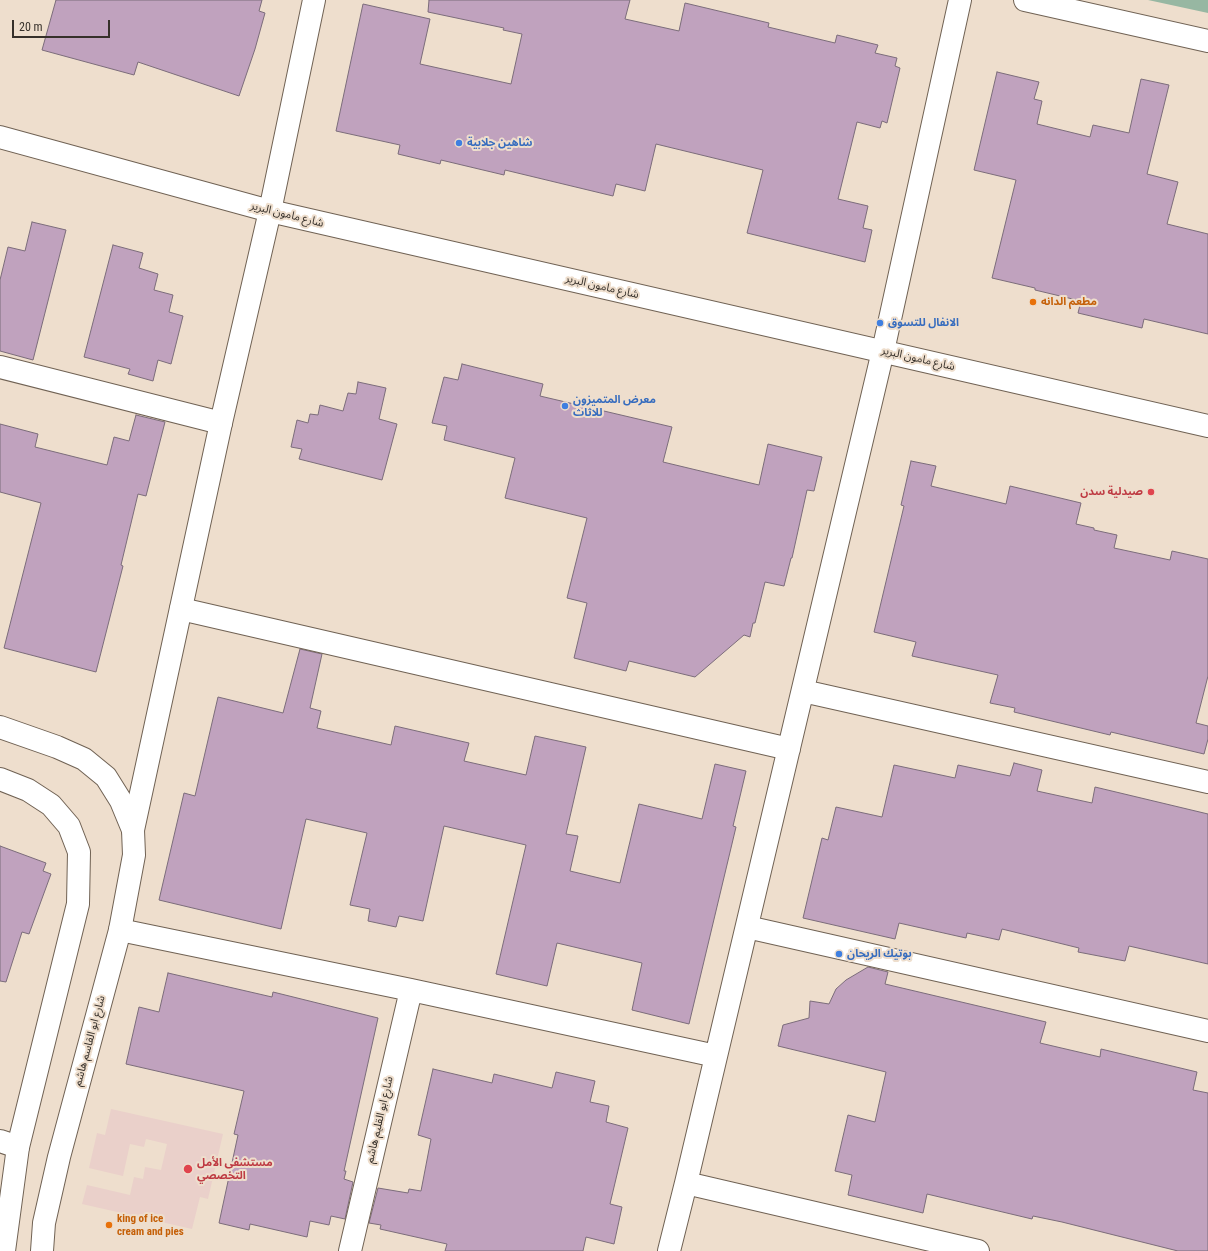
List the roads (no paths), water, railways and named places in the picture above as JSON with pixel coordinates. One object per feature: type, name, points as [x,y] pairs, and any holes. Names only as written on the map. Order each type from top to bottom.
[{"type":"street","points":[[133,830],[221,423],[270,212],[314,0]]},
{"type":"street","points":[[669,1251],[803,691],[882,351],[960,0]]},
{"type":"street","points":[[1025,0],[1208,41]]},
{"type":"street","name":"شارع مامون البرير","points":[[0,137],[270,212],[1208,426]]},
{"type":"street","points":[[0,367],[221,423]]},
{"type":"street","points":[[181,609],[789,749]]},
{"type":"street","points":[[803,691],[1208,782]]},
{"type":"street","points":[[0,727],[57,747],[84,759],[106,777],[122,801],[133,830]]},
{"type":"street","points":[[0,779],[28,790],[51,805],[69,826],[79,852],[78,904],[9,1144],[4,1251]]},
{"type":"street","name":"شارع ابو القاسم هاشم","points":[[42,1251],[44,1223],[59,1157],[120,930],[134,855],[133,830]]},
{"type":"street","points":[[747,927],[1208,1031]]},
{"type":"street","points":[[120,930],[411,990],[716,1056]]},
{"type":"street","name":"شارع ابو القليم هاشم","points":[[350,1251],[411,990]]},
{"type":"street","points":[[686,1183],[978,1251]]},
{"type":"place","name":"شاهين جلابية","points":[[459,143]]},
{"type":"place","name":"مطعم الدانه","points":[[1033,302]]},
{"type":"place","name":"الانفال للتسوق","points":[[880,323]]},
{"type":"place","name":"معرض المتميزون للاثاث","points":[[565,406]]},
{"type":"place","name":"صيدلية سدن","points":[[1151,492]]},
{"type":"place","name":"بوتيك الريحان","points":[[839,954]]},
{"type":"place","name":"مستشفى الأمل التخصصي","points":[[188,1169]]},
{"type":"place","name":"king of ice cream and pies","points":[[109,1225]]}]
